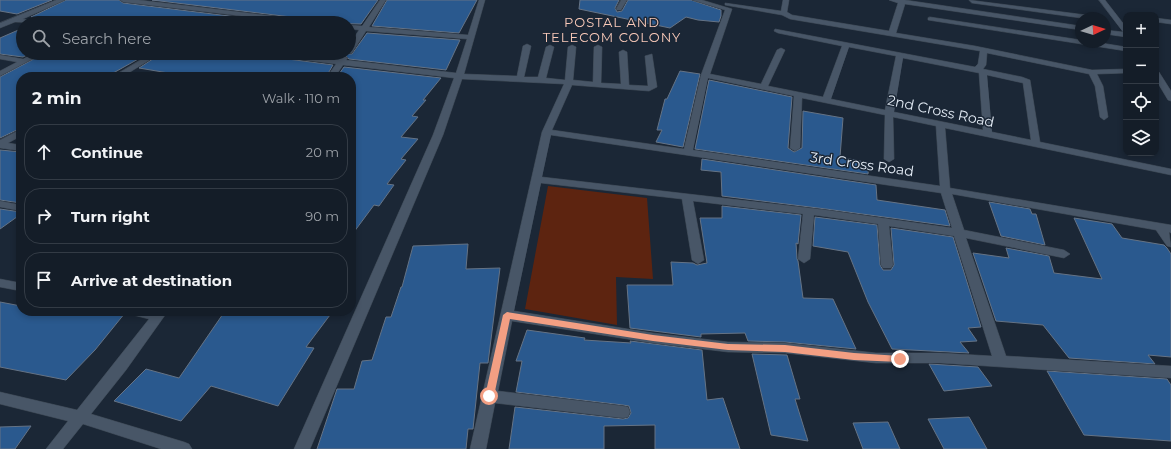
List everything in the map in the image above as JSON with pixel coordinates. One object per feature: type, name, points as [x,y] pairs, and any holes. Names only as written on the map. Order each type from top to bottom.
[{"type":"street","points":[[24,16],[62,0]]},
{"type":"street","points":[[123,0],[257,16]]},
{"type":"street","points":[[356,40],[382,0]]},
{"type":"street","points":[[302,449],[438,135],[459,76],[482,0]]},
{"type":"street","points":[[619,9],[624,0]]},
{"type":"street","points":[[695,0],[784,13],[790,17],[984,50],[1092,72],[1123,71]]},
{"type":"street","points":[[784,13],[786,0]]},
{"type":"street","points":[[892,0],[1075,27]]},
{"type":"street","points":[[1102,0],[1123,28]]},
{"type":"street","points":[[972,1],[1075,15]]},
{"type":"street","points":[[892,34],[902,2]]},
{"type":"street","points":[[688,153],[706,76],[727,5]]},
{"type":"street","points":[[1113,14],[1123,16]]},
{"type":"street","points":[[930,19],[1123,49]]},
{"type":"street","points":[[0,26],[14,20]]},
{"type":"street","points":[[1159,20],[1171,22]]},
{"type":"street","points":[[1111,21],[1119,22]]},
{"type":"street","points":[[356,28],[471,37]]},
{"type":"street","points":[[778,31],[1015,76],[1027,82],[1036,145]]},
{"type":"street","points":[[1111,33],[1123,35]]},
{"type":"street","points":[[826,101],[846,45]]},
{"type":"street","points":[[520,79],[527,46]]},
{"type":"street","points":[[541,80],[550,47]]},
{"type":"street","points":[[478,449],[547,132],[569,82],[572,47]]},
{"type":"street","points":[[597,84],[598,47]]},
{"type":"street","points":[[763,88],[781,50]]},
{"type":"street","points":[[984,50],[980,70],[988,134]]},
{"type":"street","points":[[623,52],[625,87]]},
{"type":"street","points":[[889,159],[889,114],[900,55]]},
{"type":"street","points":[[318,60],[459,76],[541,80],[649,89],[653,87],[649,56]]},
{"type":"street","points":[[0,57],[16,60]]},
{"type":"street","points":[[18,60],[24,61]]},
{"type":"street","points":[[124,72],[145,60]]},
{"type":"street","points":[[334,72],[343,60]]},
{"type":"street","points":[[0,74],[24,61]]},
{"type":"street","points":[[1092,72],[1099,86],[1104,117]]},
{"type":"street","name":"2nd Cross Road","points":[[706,76],[1171,172]]},
{"type":"street","points":[[1159,79],[1171,98]]},
{"type":"street","points":[[795,148],[798,95]]},
{"type":"street","points":[[940,125],[945,190],[1001,361]]},
{"type":"street","name":"3rd Cross Road","points":[[547,132],[945,190],[1166,228]]},
{"type":"street","points":[[0,144],[16,135]]},
{"type":"street","points":[[0,144],[16,147]]},
{"type":"street","points":[[537,179],[809,211],[959,233],[1064,254]]},
{"type":"street","points":[[687,197],[698,260]]},
{"type":"street","points":[[0,204],[16,207]]},
{"type":"street","points":[[804,259],[809,211]]},
{"type":"street","points":[[883,222],[887,265]]},
{"type":"street","points":[[1166,228],[1171,243]]},
{"type":"street","points":[[0,283],[16,286]]},
{"type":"street","points":[[507,315],[653,338],[728,347],[785,348],[876,358],[940,358],[1171,372]]},
{"type":"street","points":[[54,449],[121,366],[158,316]]},
{"type":"street","points":[[489,396],[623,412]]},
{"type":"street","points":[[0,398],[80,417],[184,449]]},
{"type":"shaded area","points":[[548,186],[647,198],[653,279],[616,277],[617,325],[525,309]]},
{"type":"building","points":[[0,0],[52,0],[17,14],[0,11]]},
{"type":"building","points":[[66,0],[119,0],[123,3],[229,16],[33,16]]},
{"type":"building","points":[[152,0],[378,0],[361,24],[356,24],[356,16],[283,16]]},
{"type":"building","points":[[387,0],[477,0],[459,33],[372,26]]},
{"type":"building","points":[[580,0],[619,0],[615,8],[617,12],[622,11],[628,0],[691,0],[721,10],[721,16],[719,22],[686,17],[670,28],[579,9]]},
{"type":"building","points":[[16,31],[16,56],[0,54],[0,38]]},
{"type":"building","points":[[367,33],[460,40],[446,70],[356,60],[356,48]]},
{"type":"building","points":[[32,60],[136,60],[115,72],[16,72],[16,130],[0,138],[0,77]]},
{"type":"building","points":[[151,60],[295,60],[333,65],[329,72],[163,72],[139,68]]},
{"type":"building","points":[[344,67],[441,78],[423,100],[426,100],[412,116],[418,117],[401,137],[418,139],[401,159],[406,160],[387,184],[394,185],[379,206],[374,205],[356,229],[356,72],[340,72]]},
{"type":"building","points":[[680,71],[700,74],[683,147],[656,142],[662,130],[657,130],[665,99],[667,99]]},
{"type":"building","points":[[709,80],[792,97],[788,148],[794,152],[802,148],[803,111],[843,118],[840,157],[869,163],[868,174],[695,149]]},
{"type":"building","points":[[0,150],[16,152],[16,202],[0,200]]},
{"type":"building","points":[[702,159],[876,185],[877,200],[945,210],[950,226],[722,196],[721,172],[701,170]]},
{"type":"building","points":[[989,202],[1030,209],[1032,214],[1036,214],[1045,245],[1001,236]]},
{"type":"building","points":[[722,206],[801,215],[798,244],[796,243],[803,298],[833,299],[856,349],[785,342],[748,341],[745,333],[701,334],[701,337],[630,328],[627,285],[673,285],[671,262],[693,263],[697,265],[707,263],[700,218],[722,218]]},
{"type":"building","points":[[0,209],[16,211],[16,218],[0,229]]},
{"type":"building","points":[[815,217],[877,225],[880,265],[883,270],[891,270],[894,265],[891,228],[953,237],[981,327],[968,328],[977,341],[960,342],[969,353],[892,349],[868,302],[848,252],[813,246]]},
{"type":"building","points":[[1074,218],[1112,224],[1122,238],[1164,245],[1167,248],[1171,254],[1171,357],[1148,355],[1155,364],[1069,358],[1043,325],[996,321],[973,253],[1009,258],[1006,248],[1049,256],[1054,273],[1102,279]]},
{"type":"building","points":[[468,244],[466,269],[500,268],[488,363],[480,363],[473,429],[468,429],[466,449],[317,449],[337,389],[354,389],[362,361],[372,360],[386,317],[391,317],[402,287],[413,246]]},
{"type":"building","points":[[0,302],[16,305],[16,316],[123,316],[95,350],[66,380],[0,367]]},
{"type":"building","points":[[222,316],[329,316],[306,347],[314,348],[278,406],[211,386],[181,421],[114,401],[146,369],[179,378]]},
{"type":"building","points":[[527,330],[585,338],[584,340],[631,343],[630,341],[702,350],[707,400],[723,398],[740,449],[655,449],[655,425],[604,426],[604,449],[509,449],[515,407],[623,419],[628,418],[631,413],[629,406],[516,392],[522,361],[516,361]]},
{"type":"building","points":[[752,354],[787,355],[800,399],[795,399],[808,441],[771,435]]},
{"type":"building","points":[[929,364],[978,367],[992,386],[944,391]]},
{"type":"building","points":[[1047,371],[1167,379],[1171,385],[1171,441],[1084,435]]},
{"type":"building","points":[[969,417],[987,449],[944,449],[928,419]]},
{"type":"building","points":[[888,422],[900,449],[863,449],[853,423]]},
{"type":"building","points":[[31,426],[15,449],[0,449],[0,427]]},
{"type":"district","name":"POSTAL AND TELECOM COLONY","points":[[612,30]]},
{"type":"route","points":[[489,396],[507,315],[653,338],[728,347],[785,348],[854,356],[900,359]]}]
